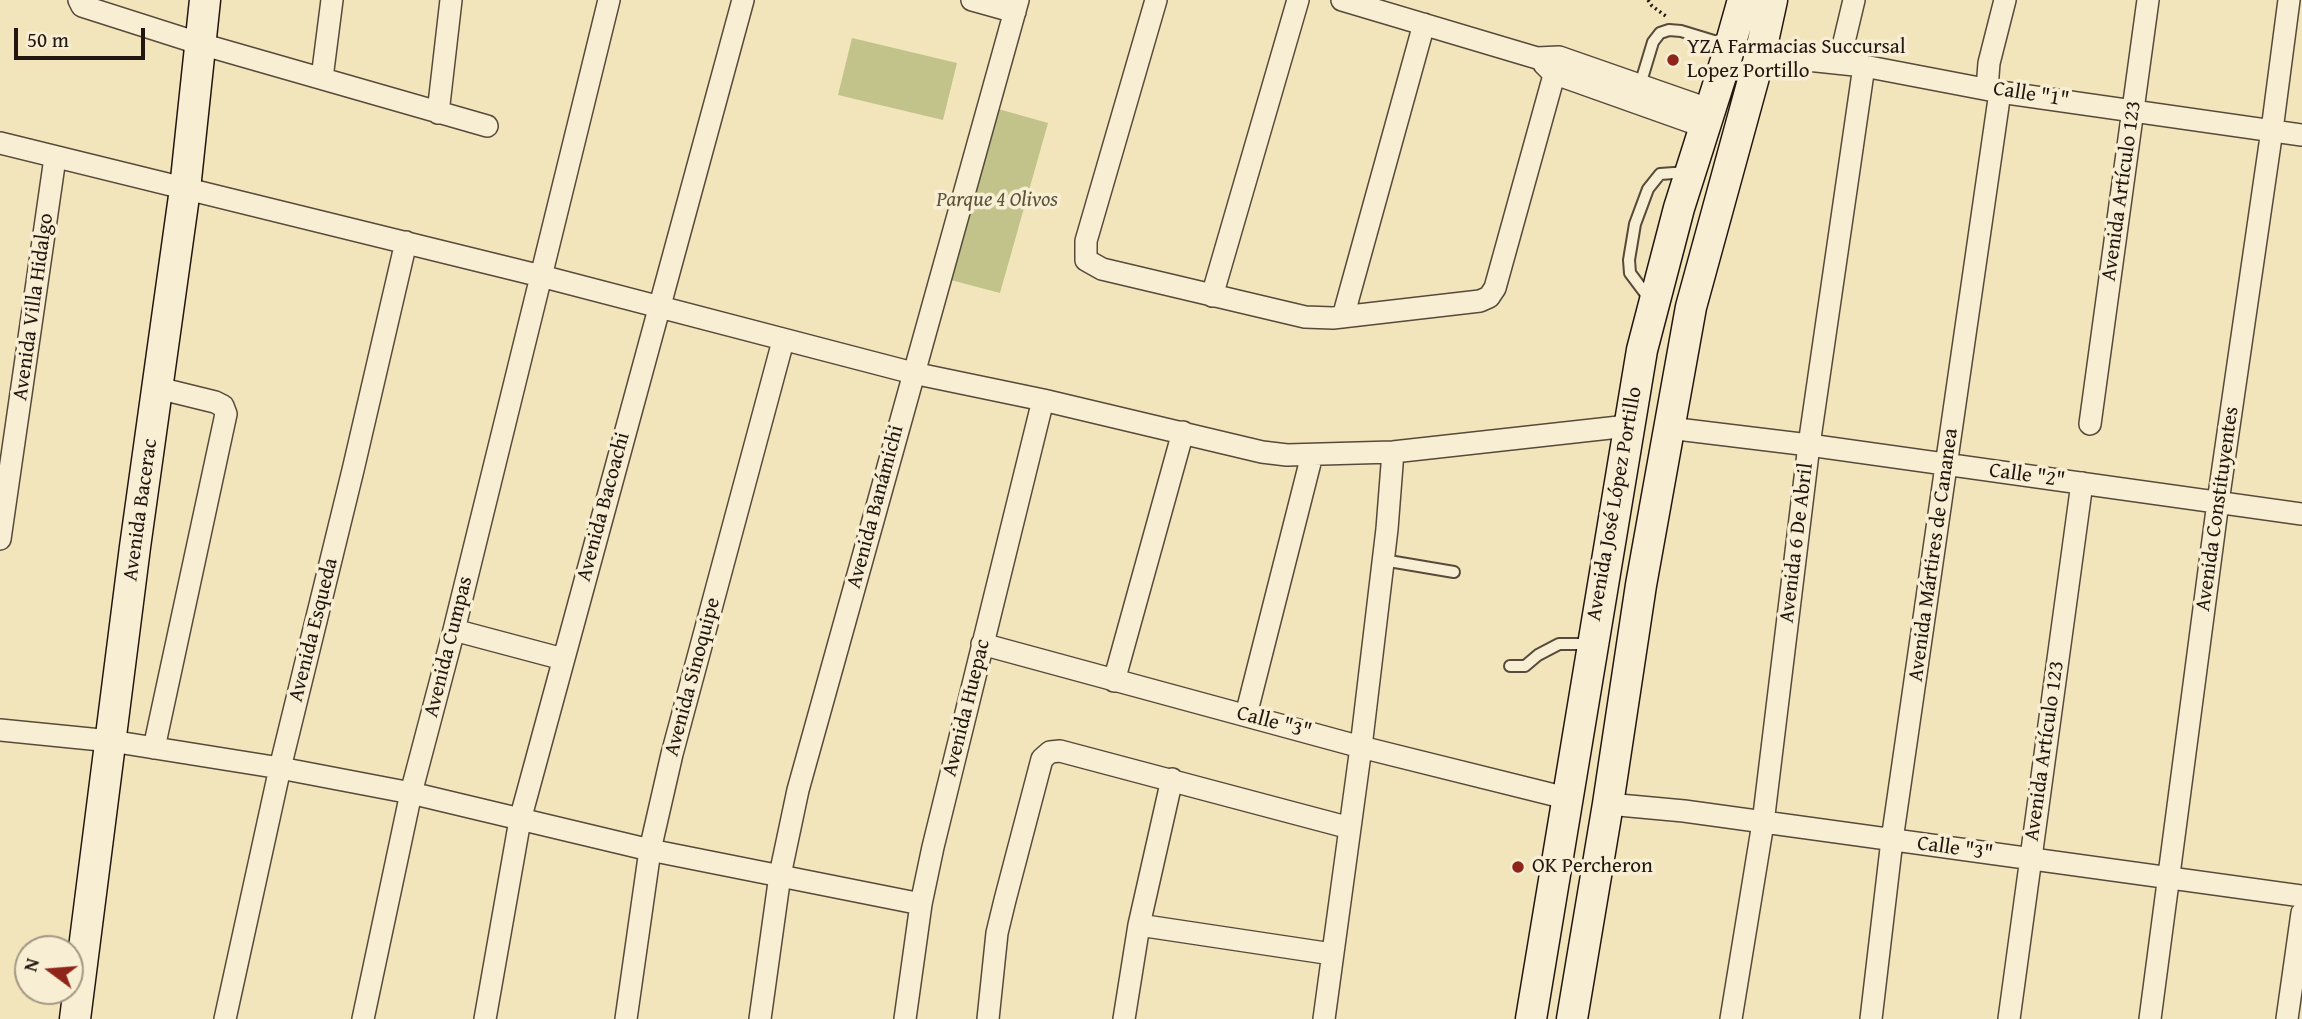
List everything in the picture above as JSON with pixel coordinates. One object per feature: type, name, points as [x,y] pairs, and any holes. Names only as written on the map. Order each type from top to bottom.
[{"type":"main road","name":"Avenida Bacerac","points":[[75,1019],[135,547],[185,189],[205,0]]},
{"type":"main road","name":"Avenida José López Portillo","points":[[1531,1019],[1642,350],[1662,269],[1743,0]]},
{"type":"main road","name":"Avenida José López Portillo","points":[[1572,1019],[1641,585],[1697,284],[1760,55],[1772,0]]},
{"type":"main road","points":[[1654,305],[1644,387],[1650,407],[1659,421],[1669,428]]},
{"type":"main road","points":[[1628,426],[1647,437],[1652,451],[1641,535],[1641,585]]},
{"type":"street","points":[[79,0],[82,6],[201,44],[487,126]]},
{"type":"street","points":[[322,78],[332,0]]},
{"type":"street","points":[[438,113],[451,0]]},
{"type":"street","name":"Avenida Cumpas","points":[[363,1019],[411,793],[454,630],[609,0]]},
{"type":"street","name":"Avenida Bacoachi","points":[[485,1019],[520,820],[743,0]]},
{"type":"street","points":[[972,0],[1017,6]]},
{"type":"street","points":[[1156,0],[1086,241],[1086,260],[1102,269],[1305,317],[1343,317],[1480,301],[1489,297],[1495,288],[1556,65]]},
{"type":"street","points":[[1212,296],[1298,0]]},
{"type":"street","points":[[1342,0],[1537,58],[1708,118]]},
{"type":"street","points":[[1839,63],[1854,0]]},
{"type":"street","name":"Avenida Mártires de Cananea","points":[[1871,1019],[1892,839],[1947,465],[1994,90],[1989,63],[2005,0]]},
{"type":"street","name":"Avenida Artículo 123","points":[[2090,424],[2148,0]]},
{"type":"street","name":"Avenida Constituyentes","points":[[2150,1019],[2218,502],[2289,0]]},
{"type":"street","name":"Avenida Banámichi","points":[[760,1019],[780,875],[797,790],[1017,6]]},
{"type":"street","points":[[1343,317],[1423,24]]},
{"type":"street","name":"Calle \"1\"","points":[[1760,55],[1864,66],[1994,90],[2302,135]]},
{"type":"street","points":[[1556,65],[1640,85],[1708,118]]},
{"type":"street","name":"Avenida 6 De Abril","points":[[1731,1019],[1763,823],[1809,445],[1864,66]]},
{"type":"street","points":[[0,144],[406,242],[913,373],[1043,400],[1262,452],[1287,456],[1393,452],[1628,426]]},
{"type":"street","name":"Avenida Villa Hidalgo","points":[[0,539],[55,158]]},
{"type":"street","name":"Avenida Esqueda","points":[[225,1019],[280,768],[406,242]]},
{"type":"street","name":"Avenida Sinoquipe","points":[[626,1019],[650,850],[683,708],[783,341]]},
{"type":"street","points":[[154,748],[226,414],[223,406],[215,402],[158,388]]},
{"type":"street","name":"Avenida Huepac","points":[[905,1019],[921,904],[1043,400]]},
{"type":"street","name":"Calle \"2\"","points":[[1669,428],[2302,514]]},
{"type":"street","points":[[1114,681],[1182,432]]},
{"type":"street","points":[[1324,1019],[1361,747],[1393,452]]},
{"type":"street","points":[[1246,715],[1312,456]]},
{"type":"street","name":"Avenida Artículo 123","points":[[2009,1019],[2082,483]]},
{"type":"street","points":[[454,630],[563,660]]},
{"type":"street","name":"Calle \"3\"","points":[[982,644],[1361,747],[1566,798]]},
{"type":"street","points":[[0,730],[111,741],[280,768],[411,793],[650,850],[921,904]]},
{"type":"street","points":[[988,1019],[997,933],[1042,759],[1049,752],[1060,751],[1172,779],[1350,828]]},
{"type":"street","points":[[1124,1019],[1139,925],[1172,779]]},
{"type":"street","name":"Calle \"3\"","points":[[1608,804],[1684,811],[2302,896]]},
{"type":"street","points":[[2287,1019],[2302,912]]},
{"type":"street","points":[[1139,925],[1332,954]]},
{"type":"lane","points":[[1640,85],[1653,42],[1660,33],[1669,30],[1681,31],[1730,46]]},
{"type":"lane","points":[[1383,560],[1454,572]]},
{"type":"lane","points":[[1510,666],[1525,666],[1538,654],[1559,644],[1592,644]]},
{"type":"green space","points":[[852,38],[957,63],[943,120],[838,95]]},
{"type":"green space","name":"Parque 4 Olivos","points":[[995,108],[1048,123],[1000,293],[947,279]]},
{"type":"place","name":"YZA Farmacias Succursal Lopez Portillo","points":[[1673,60]]},
{"type":"place","name":"OK Percheron","points":[[1518,867]]}]
